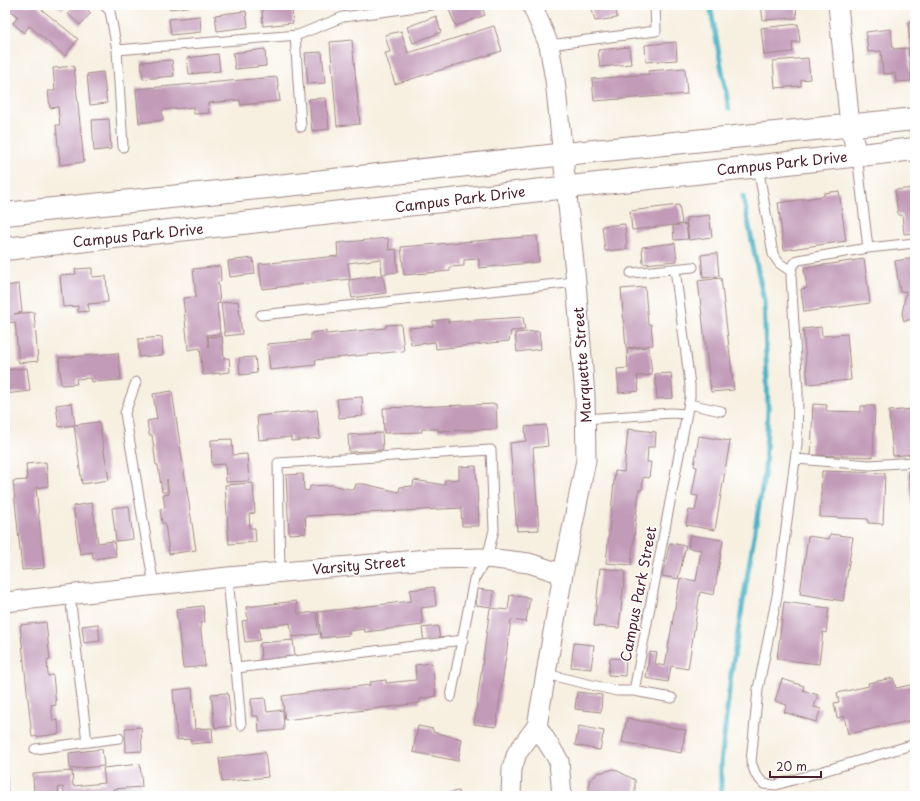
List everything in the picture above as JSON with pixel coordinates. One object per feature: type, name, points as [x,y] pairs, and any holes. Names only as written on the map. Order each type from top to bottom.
[{"type":"street","name":"Marquette Street","points":[[511,796],[512,769],[517,753],[537,726],[563,574],[586,460],[586,420],[576,282],[561,154],[555,80],[549,45],[532,5]]},
{"type":"street","points":[[838,5],[850,126],[857,155]]},
{"type":"street","points":[[5,214],[306,183],[561,154],[915,119]]},
{"type":"street","name":"Campus Park Drive","points":[[5,249],[915,149]]},
{"type":"street","name":"Varsity Street","points":[[5,602],[228,577],[428,559],[487,558],[529,564],[563,574]]},
{"type":"street","points":[[537,726],[559,761],[562,796]]},
{"type":"lane","points":[[104,5],[110,10],[117,50],[123,147]]},
{"type":"lane","points":[[117,50],[295,36],[343,17],[432,5]]},
{"type":"lane","points":[[549,45],[656,31],[655,5]]},
{"type":"lane","points":[[295,36],[301,127]]},
{"type":"lane","points":[[857,155],[868,248]]},
{"type":"lane","points":[[758,166],[773,254],[779,263],[792,272]]},
{"type":"lane","points":[[915,243],[868,248],[798,260],[792,266],[798,391],[796,459],[777,596],[758,688],[751,762],[756,775],[764,784],[776,785],[915,744]]},
{"type":"lane","points":[[631,273],[693,267]]},
{"type":"lane","name":"Campus Park Street","points":[[634,691],[689,404],[690,385],[675,269]]},
{"type":"lane","points":[[261,316],[576,282]]},
{"type":"lane","points":[[136,382],[125,412],[154,586]]},
{"type":"lane","points":[[689,404],[722,411]]},
{"type":"lane","points":[[586,420],[665,414],[687,414]]},
{"type":"lane","points":[[280,573],[278,463],[491,450],[494,530],[487,558],[474,580],[451,697]]},
{"type":"lane","points":[[796,459],[870,465],[915,462]]},
{"type":"lane","points":[[228,577],[241,725]]},
{"type":"lane","points":[[70,595],[87,742]]},
{"type":"lane","points":[[237,668],[463,640]]},
{"type":"lane","points":[[546,674],[618,691],[634,691],[672,698]]},
{"type":"lane","points":[[35,749],[119,738]]},
{"type":"building","points":[[5,5],[36,5],[78,39],[65,56],[29,26],[24,33],[13,23],[18,17]]},
{"type":"building","points":[[56,5],[67,5],[62,10]]},
{"type":"building","points":[[76,5],[82,5],[91,13],[80,25],[68,14]]},
{"type":"building","points":[[169,5],[196,5],[196,6],[169,9]]},
{"type":"building","points":[[319,5],[345,5],[345,6],[320,9]]},
{"type":"building","points":[[462,5],[481,5],[485,15],[456,26],[449,10]]},
{"type":"building","points":[[591,5],[616,5],[617,18],[595,21]]},
{"type":"building","points":[[625,5],[642,5],[642,7],[625,8]]},
{"type":"building","points":[[761,5],[796,5],[797,18],[763,20]]},
{"type":"building","points":[[292,7],[293,23],[263,26],[262,9]]},
{"type":"building","points":[[246,11],[248,27],[217,31],[215,15]]},
{"type":"building","points":[[200,16],[201,32],[171,35],[169,19]]},
{"type":"building","points":[[436,16],[441,32],[413,43],[407,27]]},
{"type":"building","points":[[915,21],[915,58],[911,58],[908,22]]},
{"type":"building","points":[[798,24],[800,42],[792,42],[793,52],[764,55],[761,28]]},
{"type":"building","points":[[494,26],[502,51],[395,84],[385,53],[390,52],[385,35],[401,31],[408,53]]},
{"type":"building","points":[[891,29],[893,49],[908,48],[911,81],[896,82],[895,73],[883,74],[881,51],[868,52],[866,32]]},
{"type":"building","points":[[352,40],[360,124],[337,126],[330,42]]},
{"type":"building","points":[[676,42],[677,60],[646,62],[645,45]]},
{"type":"building","points":[[629,47],[631,64],[600,67],[598,50]]},
{"type":"building","points":[[265,49],[266,66],[235,69],[233,53]]},
{"type":"building","points":[[322,52],[325,83],[308,84],[305,53]]},
{"type":"building","points":[[218,54],[220,71],[189,74],[187,58]]},
{"type":"building","points":[[808,58],[810,79],[801,80],[801,86],[775,88],[773,61]]},
{"type":"building","points":[[172,60],[174,76],[143,79],[141,62]]},
{"type":"building","points":[[74,66],[84,162],[60,165],[56,125],[60,125],[58,107],[50,108],[48,91],[55,91],[53,68]]},
{"type":"building","points":[[685,68],[687,94],[594,101],[592,79],[649,74],[648,71]]},
{"type":"building","points":[[103,72],[107,103],[90,105],[87,74]]},
{"type":"building","points":[[277,77],[280,101],[241,105],[240,100],[208,103],[209,113],[194,114],[193,107],[162,110],[163,120],[139,123],[136,89]]},
{"type":"building","points":[[326,98],[329,129],[312,131],[309,99]]},
{"type":"building","points":[[109,119],[111,149],[94,151],[92,120]]},
{"type":"building","points":[[915,188],[915,233],[904,234],[902,215],[898,215],[895,190]]},
{"type":"building","points":[[839,191],[846,241],[784,250],[778,203],[824,196],[824,193]]},
{"type":"building","points":[[679,205],[682,224],[632,230],[630,211]]},
{"type":"building","points":[[709,215],[712,237],[689,240],[686,218]]},
{"type":"building","points":[[625,224],[627,249],[605,251],[602,226]]},
{"type":"building","points":[[686,224],[688,239],[674,240],[673,226]]},
{"type":"building","points":[[537,236],[539,262],[479,268],[479,259],[464,260],[464,266],[450,267],[450,271],[404,275],[401,247]]},
{"type":"building","points":[[388,238],[389,250],[396,249],[398,272],[382,274],[381,259],[348,263],[350,279],[262,289],[259,264],[338,256],[337,243]]},
{"type":"building","points":[[675,243],[677,261],[643,264],[642,247]]},
{"type":"building","points":[[717,253],[719,276],[703,278],[701,255]]},
{"type":"building","points":[[253,258],[255,274],[230,277],[228,261]]},
{"type":"building","points":[[915,258],[914,324],[913,319],[904,321],[902,314],[906,291],[900,292],[895,261]]},
{"type":"building","points":[[864,259],[870,303],[804,312],[801,289],[807,288],[804,268]]},
{"type":"building","points":[[220,266],[221,280],[218,282],[220,303],[217,304],[220,334],[207,335],[209,348],[208,337],[222,336],[224,358],[229,358],[230,372],[203,375],[200,348],[188,350],[183,298],[196,297],[193,269]]},
{"type":"building","points":[[92,268],[92,277],[106,276],[108,302],[88,304],[89,311],[78,312],[78,306],[63,307],[60,275],[76,274],[75,269]]},
{"type":"building","points":[[383,275],[386,293],[352,298],[349,280]]},
{"type":"building","points":[[721,278],[734,390],[711,392],[698,281]]},
{"type":"building","points":[[19,284],[22,312],[14,314],[34,312],[38,361],[19,363],[15,322],[5,323],[5,286]]},
{"type":"building","points":[[645,287],[648,324],[651,324],[653,345],[626,348],[621,289]]},
{"type":"building","points":[[238,301],[242,334],[225,336],[221,303]]},
{"type":"building","points":[[523,317],[525,330],[511,331],[509,341],[436,349],[435,342],[411,345],[409,328],[433,326],[433,321],[448,319],[448,322]]},
{"type":"building","points":[[401,324],[404,351],[315,360],[316,365],[270,370],[267,344],[311,340],[311,333],[326,331],[326,334],[386,328],[386,325]]},
{"type":"building","points":[[821,327],[822,336],[847,334],[851,380],[808,384],[803,329]]},
{"type":"building","points":[[539,331],[541,349],[517,352],[515,333]]},
{"type":"building","points":[[162,337],[163,355],[139,357],[138,339]]},
{"type":"building","points":[[649,347],[652,375],[637,376],[639,391],[619,393],[617,369],[628,368],[627,349]]},
{"type":"building","points":[[118,353],[121,380],[91,382],[90,378],[76,379],[77,384],[61,385],[59,358]]},
{"type":"building","points":[[255,357],[257,373],[240,375],[239,358]]},
{"type":"building","points":[[27,368],[30,391],[5,394],[5,370]]},
{"type":"building","points":[[671,373],[673,398],[657,399],[655,374]]},
{"type":"building","points":[[172,391],[196,550],[169,554],[165,523],[162,523],[160,509],[165,508],[163,495],[169,494],[167,479],[167,492],[162,492],[158,465],[156,465],[152,435],[149,435],[147,421],[157,419],[153,394]]},
{"type":"building","points":[[362,397],[363,416],[339,418],[337,399]]},
{"type":"building","points":[[72,403],[75,425],[59,427],[56,405]]},
{"type":"building","points":[[496,404],[497,429],[438,431],[438,429],[422,429],[422,432],[384,433],[383,408]]},
{"type":"building","points":[[813,404],[827,405],[826,411],[861,412],[861,406],[875,406],[873,457],[811,455]]},
{"type":"building","points":[[915,409],[915,454],[893,456],[889,411]]},
{"type":"building","points":[[317,410],[320,438],[291,441],[291,437],[259,440],[257,416]]},
{"type":"building","points":[[99,422],[109,480],[82,484],[74,425]]},
{"type":"building","points":[[546,425],[548,446],[533,448],[539,530],[517,531],[510,443],[526,441],[525,427]]},
{"type":"building","points":[[628,429],[656,432],[655,447],[648,447],[647,462],[651,462],[649,478],[643,477],[642,490],[639,490],[631,565],[606,563],[615,471],[624,472]]},
{"type":"building","points":[[382,433],[383,450],[349,452],[348,435]]},
{"type":"building","points":[[699,436],[730,441],[715,530],[686,525],[689,510],[695,511],[698,496],[692,495],[697,467],[694,466]]},
{"type":"building","points":[[232,439],[233,455],[247,454],[249,481],[226,482],[225,464],[212,465],[211,440]]},
{"type":"building","points":[[46,462],[48,486],[36,488],[44,568],[22,570],[13,481],[27,480],[26,464]]},
{"type":"building","points":[[476,466],[479,526],[462,526],[461,508],[305,516],[306,533],[289,534],[286,475],[303,474],[304,490],[309,491],[310,486],[332,485],[354,490],[356,484],[364,484],[399,492],[400,487],[413,486],[414,480],[444,485],[445,480],[459,479],[459,467]]},
{"type":"building","points":[[915,470],[915,521],[914,521],[908,471]]},
{"type":"building","points":[[822,471],[885,473],[883,524],[868,523],[868,519],[820,517]]},
{"type":"building","points":[[253,483],[255,513],[249,514],[250,528],[255,528],[256,542],[229,544],[225,485]]},
{"type":"building","points":[[92,503],[98,543],[114,541],[116,556],[93,559],[92,552],[80,554],[73,506]]},
{"type":"building","points":[[129,506],[133,539],[116,541],[112,508]]},
{"type":"building","points":[[830,534],[853,537],[843,601],[800,594],[808,536],[829,539]]},
{"type":"building","points":[[690,535],[723,540],[714,595],[700,592],[688,669],[671,666],[668,682],[646,678],[650,652],[657,653],[655,664],[665,666],[680,578],[696,581],[701,550],[688,548]]},
{"type":"building","points":[[670,543],[686,546],[678,579],[662,576]]},
{"type":"building","points":[[600,568],[625,571],[619,628],[594,626]]},
{"type":"building","points":[[434,587],[436,606],[421,608],[423,625],[365,632],[364,629],[349,631],[349,635],[321,638],[318,612],[411,601],[410,590]]},
{"type":"building","points":[[478,589],[494,591],[492,607],[476,605]]},
{"type":"building","points":[[510,595],[530,598],[526,622],[511,620],[496,727],[474,724],[490,608],[508,610]]},
{"type":"building","points":[[296,601],[298,614],[316,612],[319,634],[292,637],[290,623],[259,627],[260,640],[245,642],[242,621],[248,620],[246,607]]},
{"type":"building","points":[[784,602],[829,608],[826,633],[823,632],[819,664],[777,659]]},
{"type":"building","points":[[203,606],[205,622],[200,623],[205,666],[183,668],[176,609]]},
{"type":"building","points":[[46,622],[50,660],[47,661],[48,676],[53,675],[56,705],[51,706],[53,721],[58,720],[59,734],[32,737],[20,625]]},
{"type":"building","points":[[98,624],[100,641],[84,643],[82,626]]},
{"type":"building","points":[[438,626],[440,641],[424,643],[422,628]]},
{"type":"building","points":[[293,640],[295,656],[261,660],[260,643]]},
{"type":"building","points":[[574,643],[594,645],[591,669],[571,667]]},
{"type":"building","points":[[610,658],[626,659],[625,676],[608,675]]},
{"type":"building","points":[[432,663],[436,696],[420,699],[420,703],[285,720],[282,696],[370,685],[370,682],[386,680],[386,683],[416,680],[415,665]]},
{"type":"building","points":[[893,678],[896,688],[915,684],[915,729],[911,730],[909,721],[848,734],[844,716],[837,718],[834,703],[839,702],[837,693],[869,686],[868,683]]},
{"type":"building","points":[[782,679],[804,686],[803,690],[818,695],[814,707],[821,709],[816,722],[784,712],[787,705],[775,701]]},
{"type":"building","points":[[192,688],[195,729],[212,728],[213,742],[191,744],[191,739],[177,740],[173,690]]},
{"type":"building","points":[[577,692],[602,695],[601,712],[575,709]]},
{"type":"building","points":[[228,693],[231,726],[215,728],[211,694]]},
{"type":"building","points":[[265,698],[267,712],[283,710],[284,730],[259,732],[258,716],[252,716],[251,699]]},
{"type":"building","points":[[627,718],[686,730],[681,753],[622,742]]},
{"type":"building","points":[[418,726],[433,729],[433,732],[462,739],[458,761],[413,752]]},
{"type":"building","points":[[579,726],[604,731],[600,750],[575,745]]},
{"type":"building","points":[[141,727],[142,751],[126,752],[125,728]]},
{"type":"building","points":[[102,749],[104,766],[70,769],[69,753]]},
{"type":"building","points":[[265,752],[268,777],[222,782],[219,758]]},
{"type":"building","points":[[140,764],[142,787],[113,789],[114,796],[64,796],[63,787],[58,787],[59,796],[34,796],[33,774],[72,771],[73,786],[105,783],[103,768]]},
{"type":"building","points":[[6,765],[8,796],[5,796]]},
{"type":"building","points":[[614,769],[635,780],[635,796],[589,796],[589,781],[598,773]]},
{"type":"building","points":[[459,791],[460,796],[434,796],[434,795]]},
{"type":"waterway","points":[[710,5],[729,109]]},
{"type":"waterway","points":[[721,796],[721,763],[731,674],[765,470],[768,408],[764,301],[743,196]]}]
